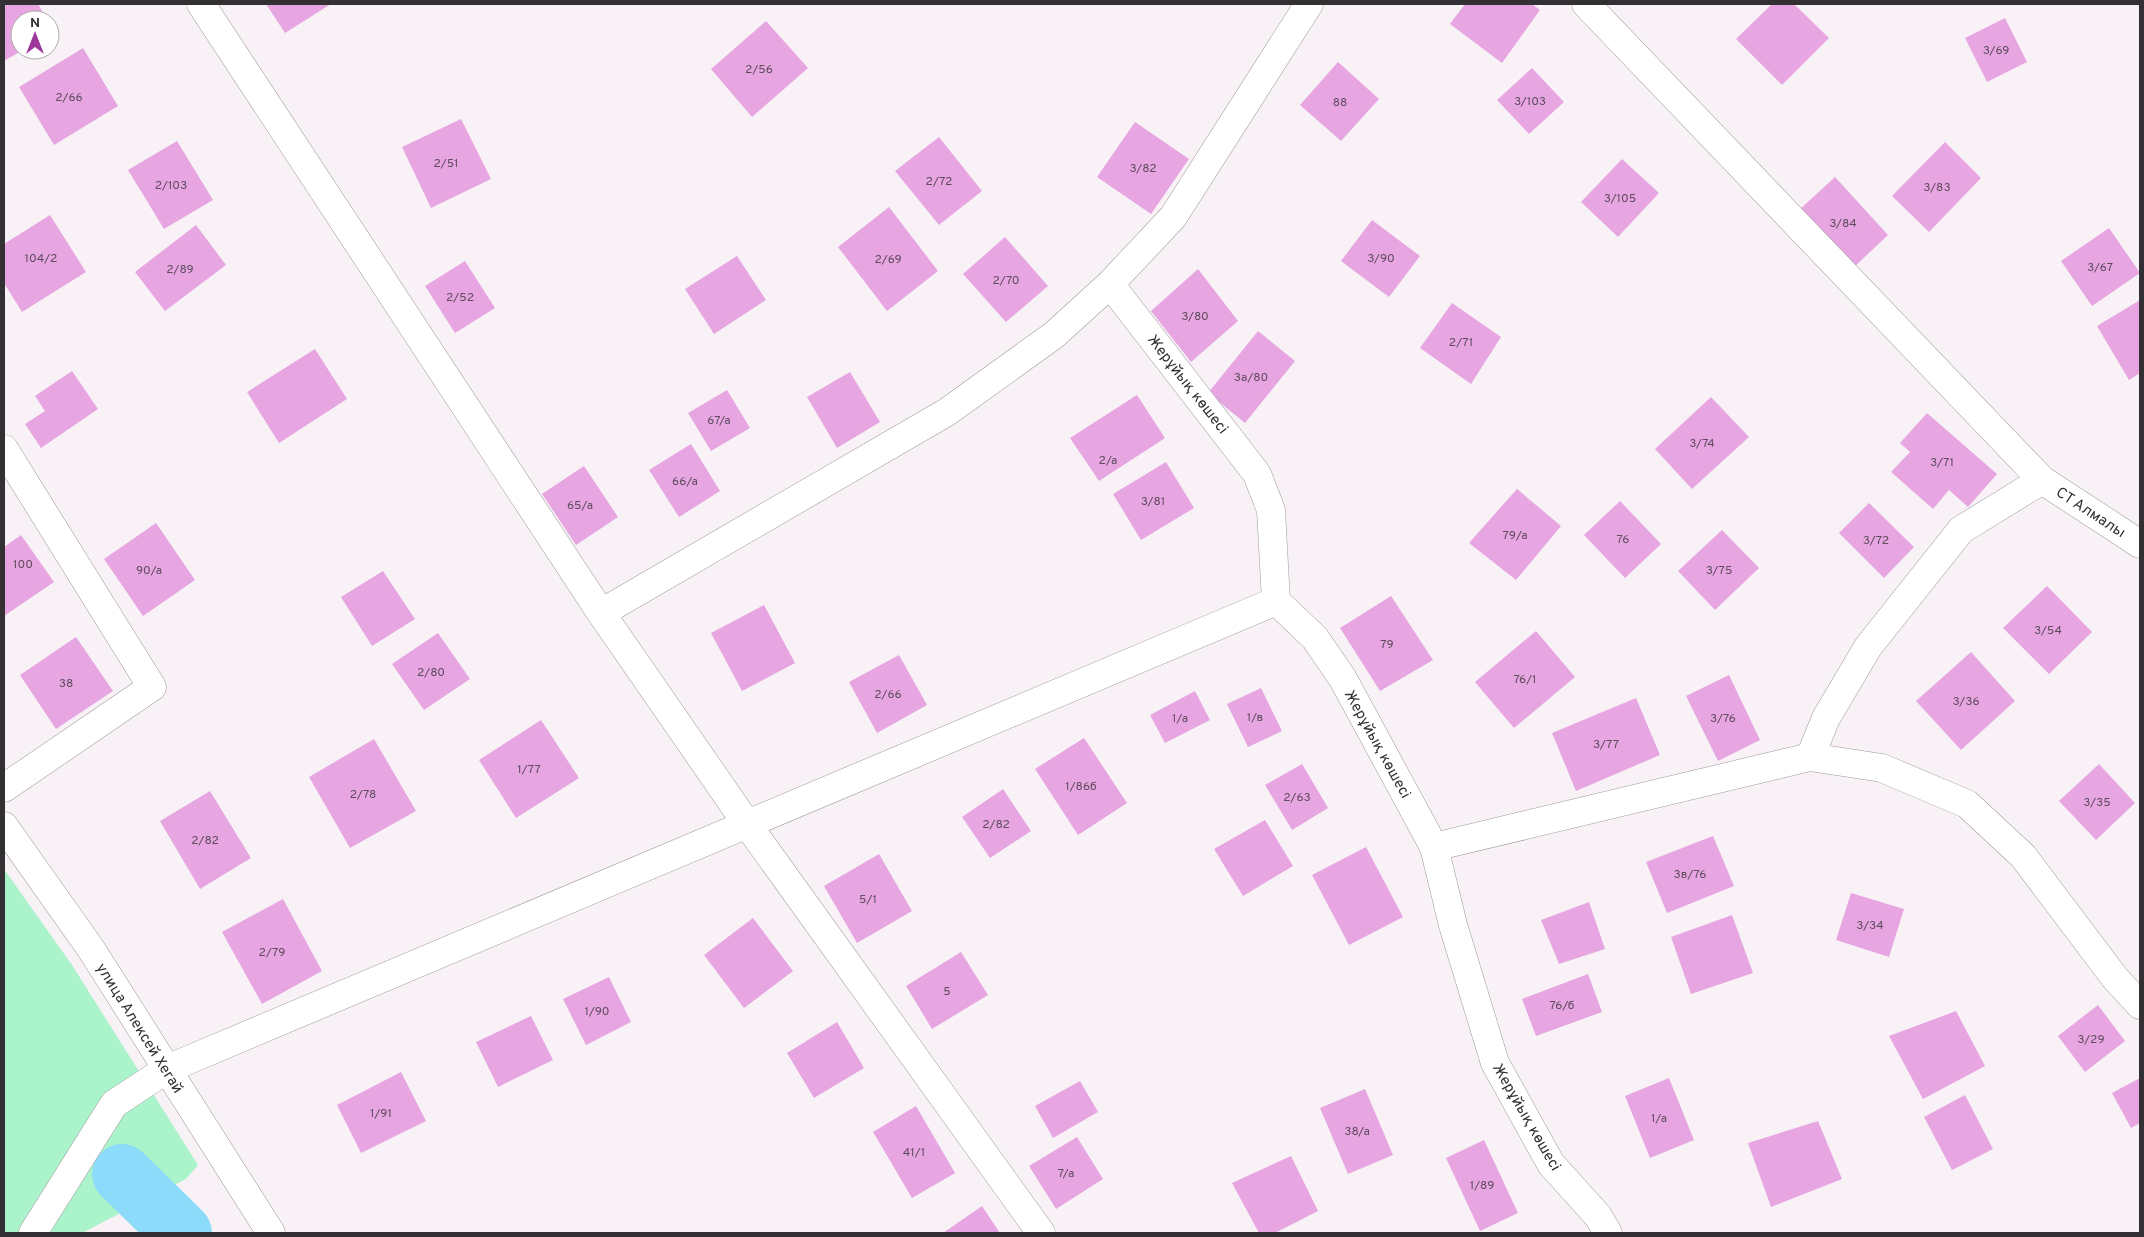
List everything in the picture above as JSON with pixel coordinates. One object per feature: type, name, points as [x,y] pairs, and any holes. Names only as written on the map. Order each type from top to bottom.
[{"type":"street","points":[[201,4],[601,613],[747,824],[1041,1233]]},
{"type":"street","points":[[601,613],[947,412],[1054,335],[1110,284],[1173,217],[1309,4]]},
{"type":"street","name":"СТ Алмалы","points":[[1586,4],[2042,480],[2140,544]]},
{"type":"street","name":"Жерұйық көшесі","points":[[1110,284],[1257,474],[1271,510],[1276,601],[1315,638],[1343,679],[1434,847],[1453,925],[1495,1063],[1551,1164],[1598,1216],[1608,1233]]},
{"type":"street","points":[[4,449],[152,687],[4,788]]},
{"type":"street","points":[[1810,757],[1826,718],[1868,647],[1961,530],[2042,480]]},
{"type":"street","points":[[33,1233],[114,1104],[166,1069],[1276,601]]},
{"type":"street","points":[[1434,847],[1810,757],[1882,768],[1967,804],[2024,856],[2115,978],[2140,1005]]},
{"type":"street","name":"улица Алексей Хегай","points":[[4,826],[90,949],[271,1233]]},
{"type":"green space","points":[[4,869],[72,965],[198,1165],[186,1179],[82,1233],[4,1233]]},
{"type":"building","points":[[4,4],[38,4],[41,10],[10,10],[10,58],[4,61]]},
{"type":"building","points":[[266,4],[331,4],[285,33]]},
{"type":"building","points":[[1465,4],[1532,4],[1540,10],[1502,63],[1450,24]]},
{"type":"building","points":[[1772,4],[1794,4],[1829,38],[1782,85],[1736,39]]},
{"type":"building","points":[[2005,18],[2027,62],[1987,82],[1965,38]]},
{"type":"building","points":[[766,21],[808,68],[752,117],[711,69]]},
{"type":"building","points":[[83,48],[118,106],[54,145],[19,87]]},
{"type":"building","points":[[1338,62],[1379,99],[1341,141],[1300,105]]},
{"type":"building","points":[[1532,68],[1564,102],[1529,134],[1497,100]]},
{"type":"building","points":[[461,119],[491,179],[431,208],[402,147]]},
{"type":"building","points":[[1135,122],[1189,159],[1151,214],[1097,177]]},
{"type":"building","points":[[939,137],[982,191],[939,225],[895,171]]},
{"type":"building","points":[[177,141],[213,200],[164,229],[128,170]]},
{"type":"building","points":[[1945,142],[1981,178],[1929,232],[1892,196]]},
{"type":"building","points":[[1622,159],[1659,193],[1618,237],[1581,202]]},
{"type":"building","points":[[1835,177],[1888,235],[1852,269],[1798,211]]},
{"type":"building","points":[[889,207],[938,271],[887,311],[838,247]]},
{"type":"building","points":[[50,215],[86,272],[22,312],[4,283],[4,244]]},
{"type":"building","points":[[1372,220],[1420,256],[1389,297],[1341,261]]},
{"type":"building","points":[[196,225],[226,265],[165,311],[135,272]]},
{"type":"building","points":[[2109,228],[2140,273],[2092,306],[2061,261]]},
{"type":"building","points":[[1005,237],[1048,286],[1006,322],[963,274]]},
{"type":"building","points":[[737,256],[766,300],[714,334],[685,289]]},
{"type":"building","points":[[465,261],[495,308],[455,333],[425,286]]},
{"type":"building","points":[[1198,269],[1238,321],[1191,362],[1151,311]]},
{"type":"building","points":[[2140,300],[2140,373],[2129,380],[2097,326]]},
{"type":"building","points":[[1452,303],[1501,337],[1471,384],[1420,348]]},
{"type":"building","points":[[1258,331],[1295,361],[1245,423],[1208,393]]},
{"type":"building","points":[[315,349],[347,399],[279,443],[247,392]]},
{"type":"building","points":[[72,371],[98,409],[41,448],[25,424],[45,411],[35,396]]},
{"type":"building","points":[[850,372],[880,422],[837,448],[807,397]]},
{"type":"building","points":[[727,390],[750,428],[711,451],[688,413]]},
{"type":"building","points":[[1137,395],[1165,438],[1099,481],[1070,438]]},
{"type":"building","points":[[1711,397],[1749,437],[1692,489],[1655,449]]},
{"type":"building","points":[[1927,413],[1997,474],[1968,507],[1949,490],[1933,509],[1891,472],[1910,452],[1900,443]]},
{"type":"building","points":[[691,444],[720,491],[679,517],[649,470]]},
{"type":"building","points":[[1166,462],[1194,508],[1141,540],[1113,494]]},
{"type":"building","points":[[584,466],[618,517],[576,545],[542,494]]},
{"type":"building","points":[[1517,489],[1561,526],[1516,580],[1469,543]]},
{"type":"building","points":[[1620,501],[1661,544],[1625,578],[1584,535]]},
{"type":"building","points":[[1869,503],[1914,547],[1884,578],[1839,533]]},
{"type":"building","points":[[156,523],[195,580],[143,616],[104,559]]},
{"type":"building","points":[[1722,530],[1759,568],[1715,610],[1678,571]]},
{"type":"building","points":[[21,535],[54,582],[4,616],[4,547]]},
{"type":"building","points":[[383,571],[415,619],[372,646],[341,597]]},
{"type":"building","points":[[2047,586],[2092,632],[2049,674],[2003,628]]},
{"type":"building","points":[[1391,596],[1433,660],[1380,691],[1340,628]]},
{"type":"building","points":[[764,605],[795,663],[742,691],[711,633]]},
{"type":"building","points":[[1536,631],[1575,677],[1514,728],[1475,682]]},
{"type":"building","points":[[438,633],[470,679],[424,710],[392,664]]},
{"type":"building","points":[[76,637],[113,691],[56,729],[20,675]]},
{"type":"building","points":[[1971,652],[2015,701],[1961,750],[1916,701]]},
{"type":"building","points":[[899,655],[927,705],[877,733],[849,682]]},
{"type":"building","points":[[1729,675],[1760,740],[1718,761],[1686,696]]},
{"type":"building","points":[[1261,688],[1282,731],[1248,747],[1227,704]]},
{"type":"building","points":[[1195,691],[1210,720],[1165,743],[1150,715]]},
{"type":"building","points":[[1636,698],[1660,755],[1576,791],[1552,733]]},
{"type":"building","points":[[541,720],[579,778],[516,818],[479,760]]},
{"type":"building","points":[[1084,738],[1127,803],[1078,835],[1035,769]]},
{"type":"building","points":[[374,739],[416,811],[350,848],[309,777]]},
{"type":"building","points":[[1302,764],[1328,808],[1292,830],[1265,785]]},
{"type":"building","points":[[2099,764],[2135,803],[2096,840],[2059,801]]},
{"type":"building","points":[[1003,789],[1031,831],[990,858],[962,817]]},
{"type":"building","points":[[210,791],[251,858],[200,889],[160,821]]},
{"type":"building","points":[[1265,820],[1293,866],[1243,896],[1214,849]]},
{"type":"building","points":[[1713,836],[1734,886],[1667,913],[1646,862]]},
{"type":"building","points":[[1366,847],[1403,917],[1349,945],[1312,875]]},
{"type":"building","points":[[879,854],[912,911],[857,943],[824,886]]},
{"type":"building","points":[[1851,893],[1904,909],[1889,957],[1836,940]]},
{"type":"building","points":[[283,899],[322,971],[262,1004],[222,932]]},
{"type":"building","points":[[1589,902],[1605,949],[1559,964],[1541,920]]},
{"type":"building","points":[[1732,915],[1753,973],[1691,994],[1671,937]]},
{"type":"building","points":[[753,918],[793,971],[744,1008],[704,955]]},
{"type":"building","points":[[961,952],[988,995],[932,1029],[906,986]]},
{"type":"building","points":[[1588,974],[1602,1012],[1536,1036],[1522,999]]},
{"type":"building","points":[[609,977],[631,1022],[586,1045],[563,999]]},
{"type":"building","points":[[2098,1005],[2125,1041],[2085,1072],[2058,1036]]},
{"type":"building","points":[[1956,1011],[1985,1066],[1923,1099],[1889,1036]]},
{"type":"building","points":[[531,1016],[553,1060],[498,1087],[476,1042]]},
{"type":"building","points":[[837,1022],[864,1068],[814,1098],[787,1053]]},
{"type":"building","points":[[401,1072],[426,1121],[361,1153],[337,1105]]},
{"type":"building","points":[[1669,1078],[1694,1140],[1650,1158],[1625,1096]]},
{"type":"building","points":[[2140,1078],[2140,1123],[2131,1128],[2112,1093]]},
{"type":"building","points":[[1080,1081],[1098,1112],[1053,1138],[1035,1106]]},
{"type":"building","points":[[1365,1089],[1393,1155],[1348,1174],[1320,1108]]},
{"type":"building","points":[[1965,1095],[1993,1149],[1952,1170],[1924,1117]]},
{"type":"building","points":[[916,1106],[955,1173],[912,1198],[873,1132]]},
{"type":"building","points":[[1818,1121],[1842,1179],[1771,1207],[1748,1143]]},
{"type":"building","points":[[1077,1137],[1103,1179],[1056,1209],[1029,1166]]},
{"type":"building","points":[[1484,1140],[1518,1213],[1480,1231],[1446,1158]]},
{"type":"building","points":[[1291,1156],[1318,1211],[1275,1233],[1259,1233],[1232,1183]]},
{"type":"building","points":[[982,1206],[1000,1233],[943,1233]]},
{"type":"waterway","points":[[122,1174],[182,1233]]}]
